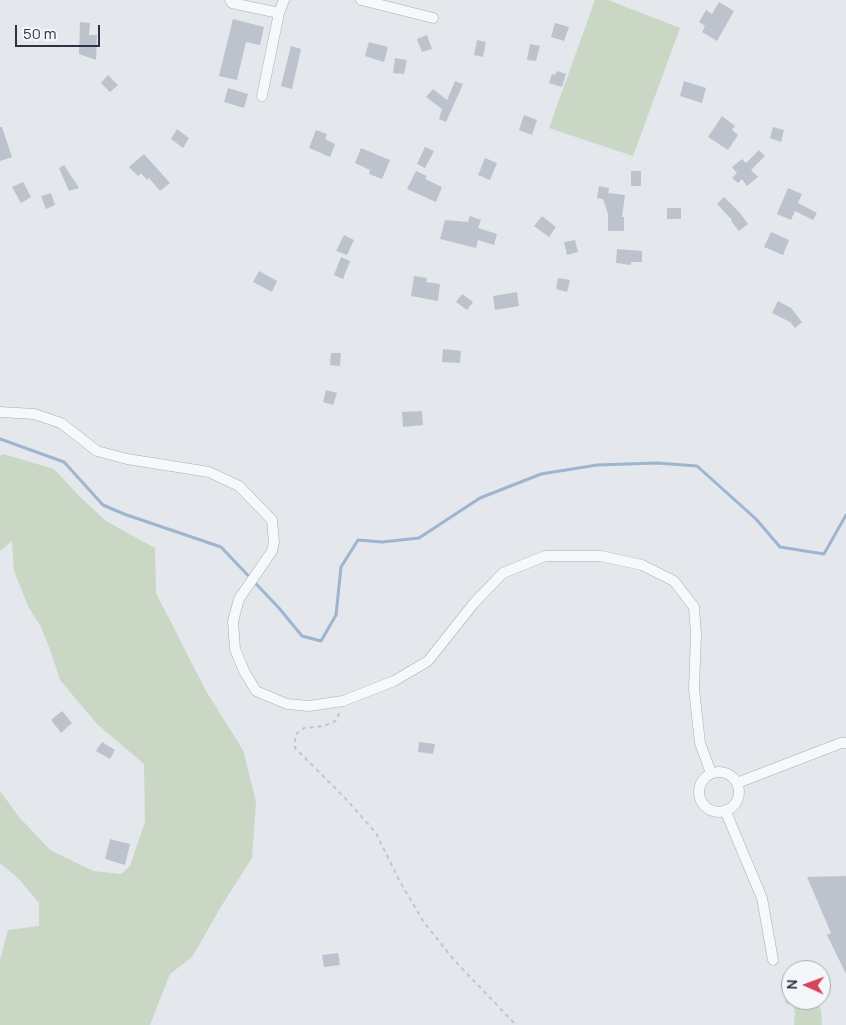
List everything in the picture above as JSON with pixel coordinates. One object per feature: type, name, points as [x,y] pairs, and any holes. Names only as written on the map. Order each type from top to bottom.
[{"type":"street","points":[[230,0],[279,13]]},
{"type":"street","points":[[262,96],[279,13],[284,0]]},
{"type":"street","points":[[361,0],[433,18]]},
{"type":"street","points":[[0,412],[34,414],[61,423],[97,450],[127,460],[209,472],[239,486],[272,520],[274,542],[272,551],[239,599],[233,621],[235,649],[244,671],[256,691],[287,704],[309,706],[343,701],[394,681],[428,661],[474,603],[503,573],[545,556],[600,556],[642,565],[674,581],[694,607],[696,634],[694,689],[700,743],[711,773]]},
{"type":"street","points":[[737,783],[841,742],[846,743]]},
{"type":"street","points":[[724,772],[730,775],[737,783],[739,792],[737,799],[734,804],[725,810],[716,812],[710,810],[701,801],[699,788],[706,776],[711,773],[724,772]]},
{"type":"street","points":[[725,810],[762,898],[773,960]]},
{"type":"path","points":[[343,701],[337,720],[324,726],[304,728],[294,735],[295,748],[344,796],[376,833],[399,880],[423,921],[454,960],[516,1025]]},
{"type":"green space","points":[[595,0],[608,0],[680,28],[633,156],[549,128]]},
{"type":"green space","points":[[3,454],[54,469],[106,521],[155,548],[156,593],[206,691],[243,750],[256,802],[252,858],[192,957],[170,974],[150,1025],[0,1025],[0,960],[8,930],[39,926],[39,903],[19,879],[0,863],[0,791],[19,817],[50,850],[93,871],[121,874],[130,866],[145,822],[144,764],[97,724],[60,680],[41,627],[29,608],[14,571],[12,541],[0,551],[0,456]]},
{"type":"green space","points":[[794,1010],[821,1010],[822,1025],[794,1025]]},
{"type":"building","points":[[719,2],[734,11],[717,41],[702,32],[705,26],[699,22],[706,10],[712,14]]},
{"type":"building","points":[[233,19],[264,27],[260,45],[246,42],[237,80],[219,76]]},
{"type":"building","points":[[80,22],[90,23],[89,35],[97,35],[96,60],[79,54]]},
{"type":"building","points":[[555,23],[569,27],[564,41],[551,37]]},
{"type":"building","points":[[427,35],[432,49],[422,52],[417,39]]},
{"type":"building","points":[[477,40],[486,42],[483,57],[474,55]]},
{"type":"building","points":[[369,42],[388,47],[384,62],[365,56]]},
{"type":"building","points":[[530,44],[540,46],[536,61],[527,60]]},
{"type":"building","points":[[291,46],[301,49],[292,89],[281,86]]},
{"type":"building","points":[[395,58],[407,60],[404,74],[393,73]]},
{"type":"building","points":[[557,71],[566,74],[562,87],[549,83],[552,74],[555,75]]},
{"type":"building","points":[[108,75],[118,85],[110,92],[101,83]]},
{"type":"building","points":[[455,81],[463,84],[446,122],[439,119],[442,109],[426,97],[433,89],[447,100]]},
{"type":"building","points":[[684,81],[706,88],[702,103],[680,96]]},
{"type":"building","points":[[228,88],[248,94],[244,108],[224,102]]},
{"type":"building","points":[[524,115],[537,120],[532,135],[519,130]]},
{"type":"building","points":[[722,116],[735,126],[732,130],[738,135],[728,150],[708,137]]},
{"type":"building","points":[[0,127],[2,127],[12,157],[0,161]]},
{"type":"building","points":[[773,127],[784,130],[781,142],[770,138]]},
{"type":"building","points":[[177,129],[189,138],[183,148],[171,139]]},
{"type":"building","points":[[316,130],[327,134],[325,139],[335,144],[330,157],[309,148]]},
{"type":"building","points":[[425,147],[434,151],[425,168],[417,164]]},
{"type":"building","points":[[361,148],[390,160],[382,179],[369,174],[370,170],[355,163]]},
{"type":"building","points":[[759,150],[765,156],[751,170],[758,177],[747,186],[742,179],[738,183],[732,178],[737,173],[732,167],[742,159],[746,163]]},
{"type":"building","points":[[144,154],[170,183],[160,191],[149,178],[147,180],[141,173],[138,176],[129,167]]},
{"type":"building","points":[[485,158],[497,163],[490,180],[478,175]]},
{"type":"building","points":[[64,165],[79,188],[69,191],[59,168]]},
{"type":"building","points":[[416,171],[427,176],[425,179],[442,187],[436,202],[407,189]]},
{"type":"building","points":[[631,171],[641,171],[641,186],[631,186]]},
{"type":"building","points":[[23,182],[31,197],[21,203],[12,187]]},
{"type":"building","points":[[599,186],[609,188],[608,193],[625,195],[622,217],[624,217],[624,231],[608,231],[608,214],[603,199],[597,198]]},
{"type":"building","points":[[788,188],[802,194],[798,203],[817,213],[813,220],[795,211],[791,220],[777,214]]},
{"type":"building","points":[[51,193],[55,205],[46,209],[41,196]]},
{"type":"building","points":[[724,197],[748,224],[739,231],[732,220],[717,204]]},
{"type":"building","points":[[667,208],[681,208],[681,219],[667,219]]},
{"type":"building","points":[[470,216],[481,220],[478,228],[497,234],[494,245],[478,240],[476,248],[440,239],[445,220],[468,222]]},
{"type":"building","points":[[542,216],[556,227],[549,237],[534,226]]},
{"type":"building","points":[[771,232],[789,240],[783,255],[764,247]]},
{"type":"building","points":[[344,235],[354,240],[347,255],[336,251]]},
{"type":"building","points":[[575,240],[578,252],[567,255],[564,242]]},
{"type":"building","points":[[617,249],[642,251],[642,262],[631,262],[631,265],[616,263]]},
{"type":"building","points":[[341,257],[350,261],[343,279],[334,275]]},
{"type":"building","points":[[259,271],[277,281],[272,292],[253,282]]},
{"type":"building","points":[[414,276],[427,278],[426,282],[440,284],[438,301],[411,296]]},
{"type":"building","points":[[558,278],[570,280],[567,292],[556,289]]},
{"type":"building","points":[[517,292],[519,306],[495,310],[493,296]]},
{"type":"building","points":[[462,294],[473,302],[467,310],[456,302]]},
{"type":"building","points":[[778,301],[791,308],[802,322],[795,328],[790,322],[772,313]]},
{"type":"building","points":[[443,349],[461,351],[460,363],[442,362]]},
{"type":"building","points":[[331,353],[341,353],[340,366],[330,365]]},
{"type":"building","points":[[326,390],[337,393],[333,405],[323,402]]},
{"type":"building","points":[[422,411],[423,425],[403,427],[402,412]]},
{"type":"building","points":[[62,711],[72,723],[61,733],[51,720]]},
{"type":"building","points":[[102,742],[115,750],[110,759],[96,751]]},
{"type":"building","points":[[419,742],[435,744],[433,754],[418,752]]},
{"type":"building","points":[[110,839],[130,844],[125,865],[105,859]]},
{"type":"building","points":[[846,876],[846,974],[827,935],[831,933],[807,877]]},
{"type":"building","points":[[338,953],[340,965],[324,967],[322,955]]},
{"type":"waterway","points":[[0,439],[64,462],[103,505],[221,547],[279,608],[302,636],[321,641],[336,615],[341,567],[358,540],[382,542],[419,538],[480,498],[541,474],[597,465],[657,463],[697,466],[756,519],[780,547],[824,554],[846,515]]}]
